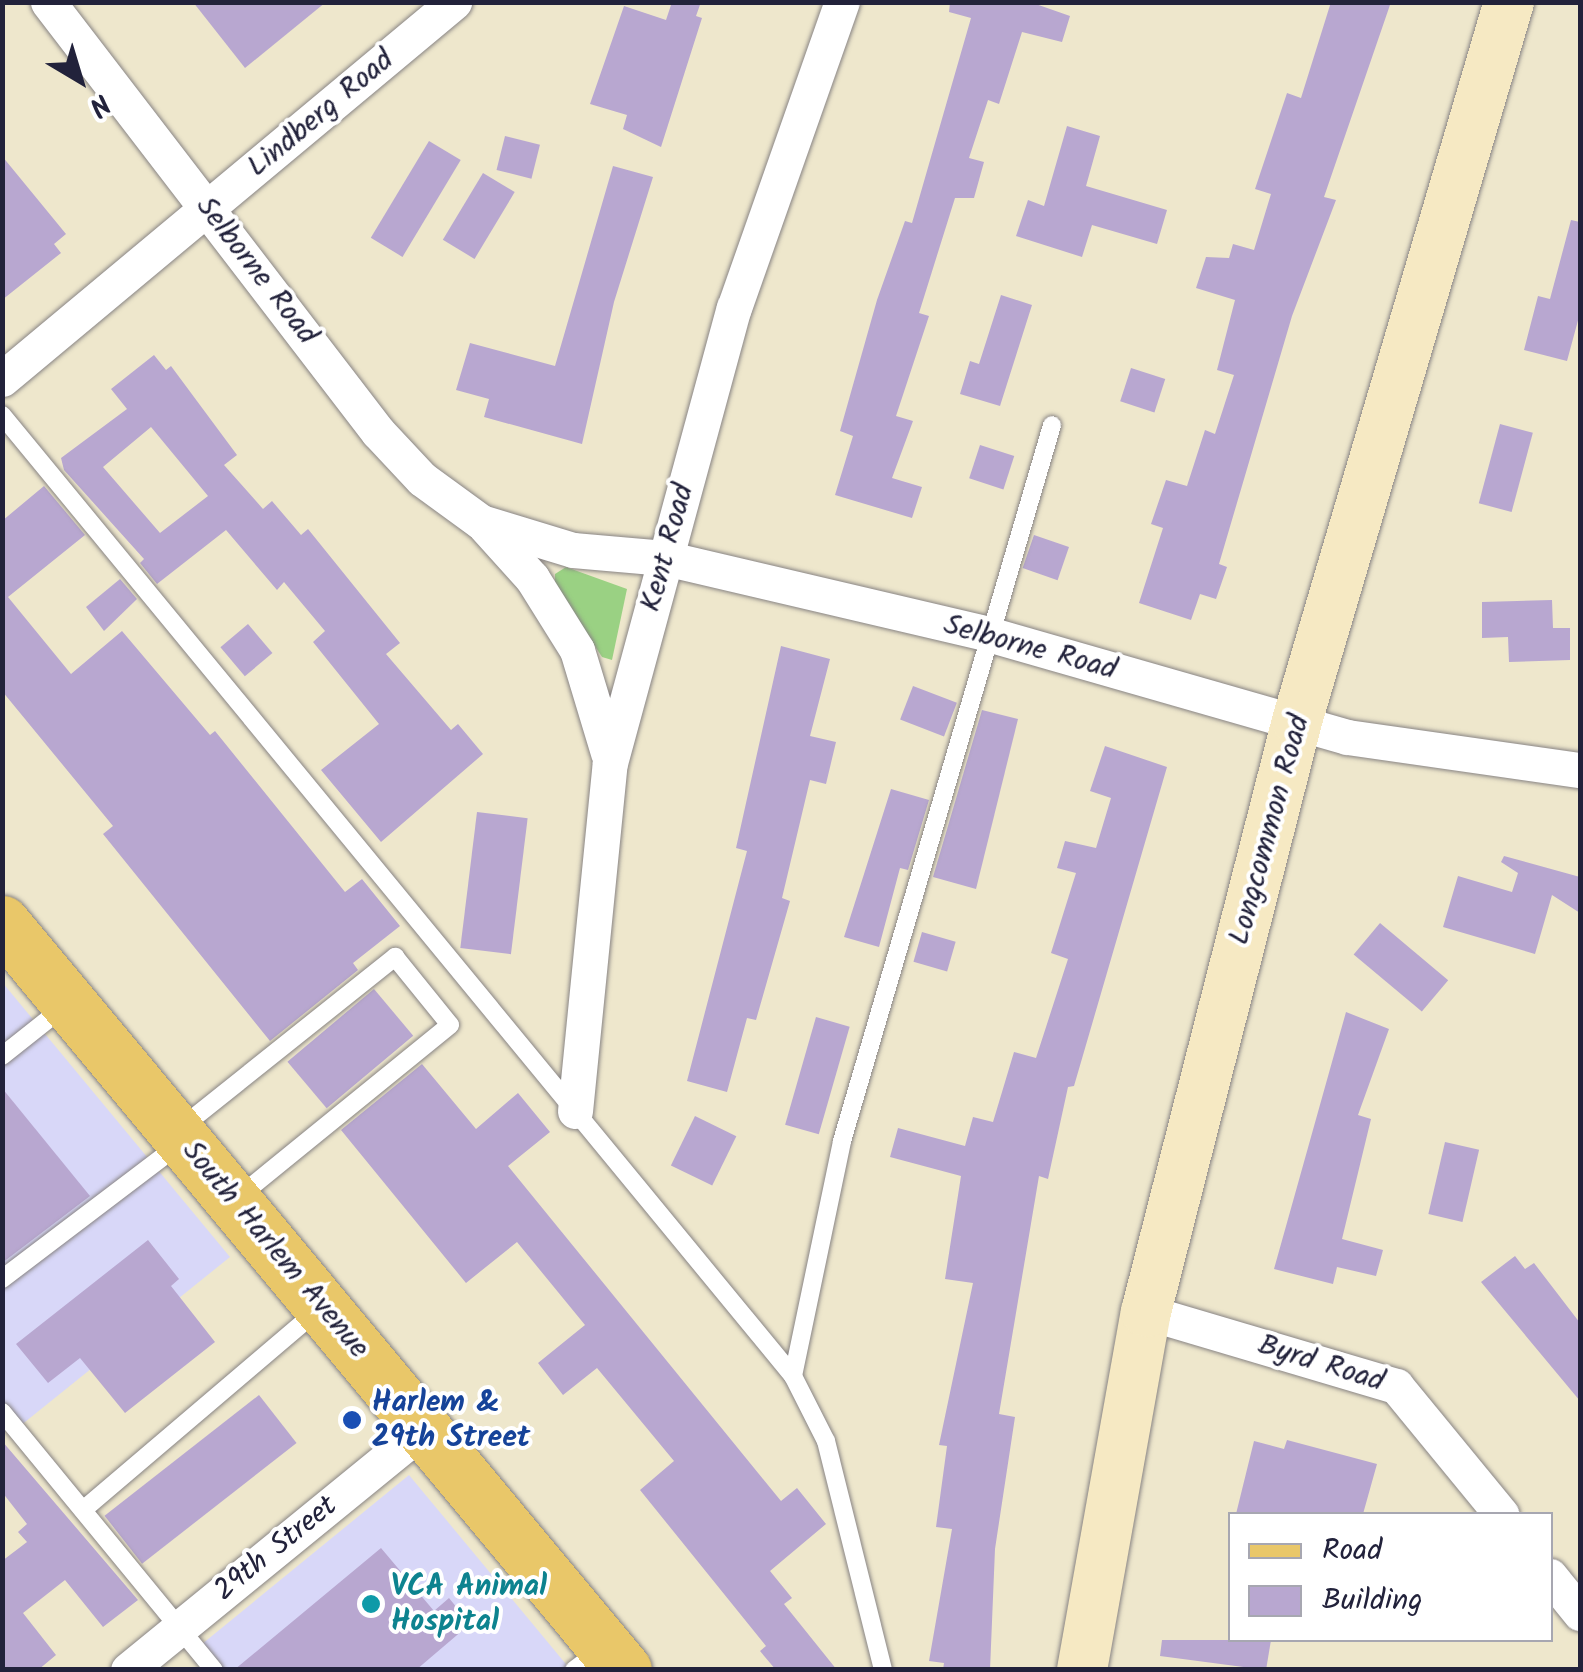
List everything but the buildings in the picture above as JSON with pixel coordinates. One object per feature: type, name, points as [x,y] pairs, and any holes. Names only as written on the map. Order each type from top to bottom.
[{"type":"main road","name":"South Harlem Avenue","points":[[2,923],[424,1429],[601,1662]]},
{"type":"street","name":"Selborne Road","points":[[48,2],[378,432],[422,479],[481,522],[532,578],[577,650],[603,720],[610,763]]},
{"type":"street","name":"Lindberg Road","points":[[2,379],[454,2]]},
{"type":"street","name":"Kent Road","points":[[574,1111],[610,763],[734,308],[842,2]]},
{"type":"street","name":"Longcommon Road","points":[[1082,1670],[1146,1312],[1298,722],[1509,2]]},
{"type":"street","name":"Selborne Road","points":[[481,522],[573,550],[665,558],[988,634],[1298,722],[1461,758],[1580,770]]},
{"type":"street","name":"Byrd Road","points":[[1146,1312],[1396,1386],[1498,1512]]},
{"type":"street","name":"29th Street","points":[[128,1670],[424,1429]]},
{"type":"street","points":[[1553,1580],[1580,1613]]},
{"type":"lane","points":[[2,415],[792,1376],[826,1441],[883,1670]]},
{"type":"lane","points":[[792,1376],[842,1141],[1052,425]]},
{"type":"lane","points":[[2,1279],[395,956],[450,1025],[234,1201]]},
{"type":"lane","points":[[2,1056],[69,1002]]},
{"type":"lane","points":[[83,1510],[322,1307]]},
{"type":"lane","points":[[2,1412],[214,1670]]},
{"type":"shaded area","points":[[2,982],[230,1257],[20,1426],[2,1404]]},
{"type":"shaded area","points":[[409,1475],[570,1669],[205,1670],[191,1653]]},
{"type":"green space","points":[[566,567],[627,589],[612,660],[602,657],[555,584],[555,574]]},
{"type":"place","name":"Harlem & 29th Street","points":[[352,1420]]},
{"type":"place","name":"VCA Animal Hospital","points":[[371,1604]]}]
